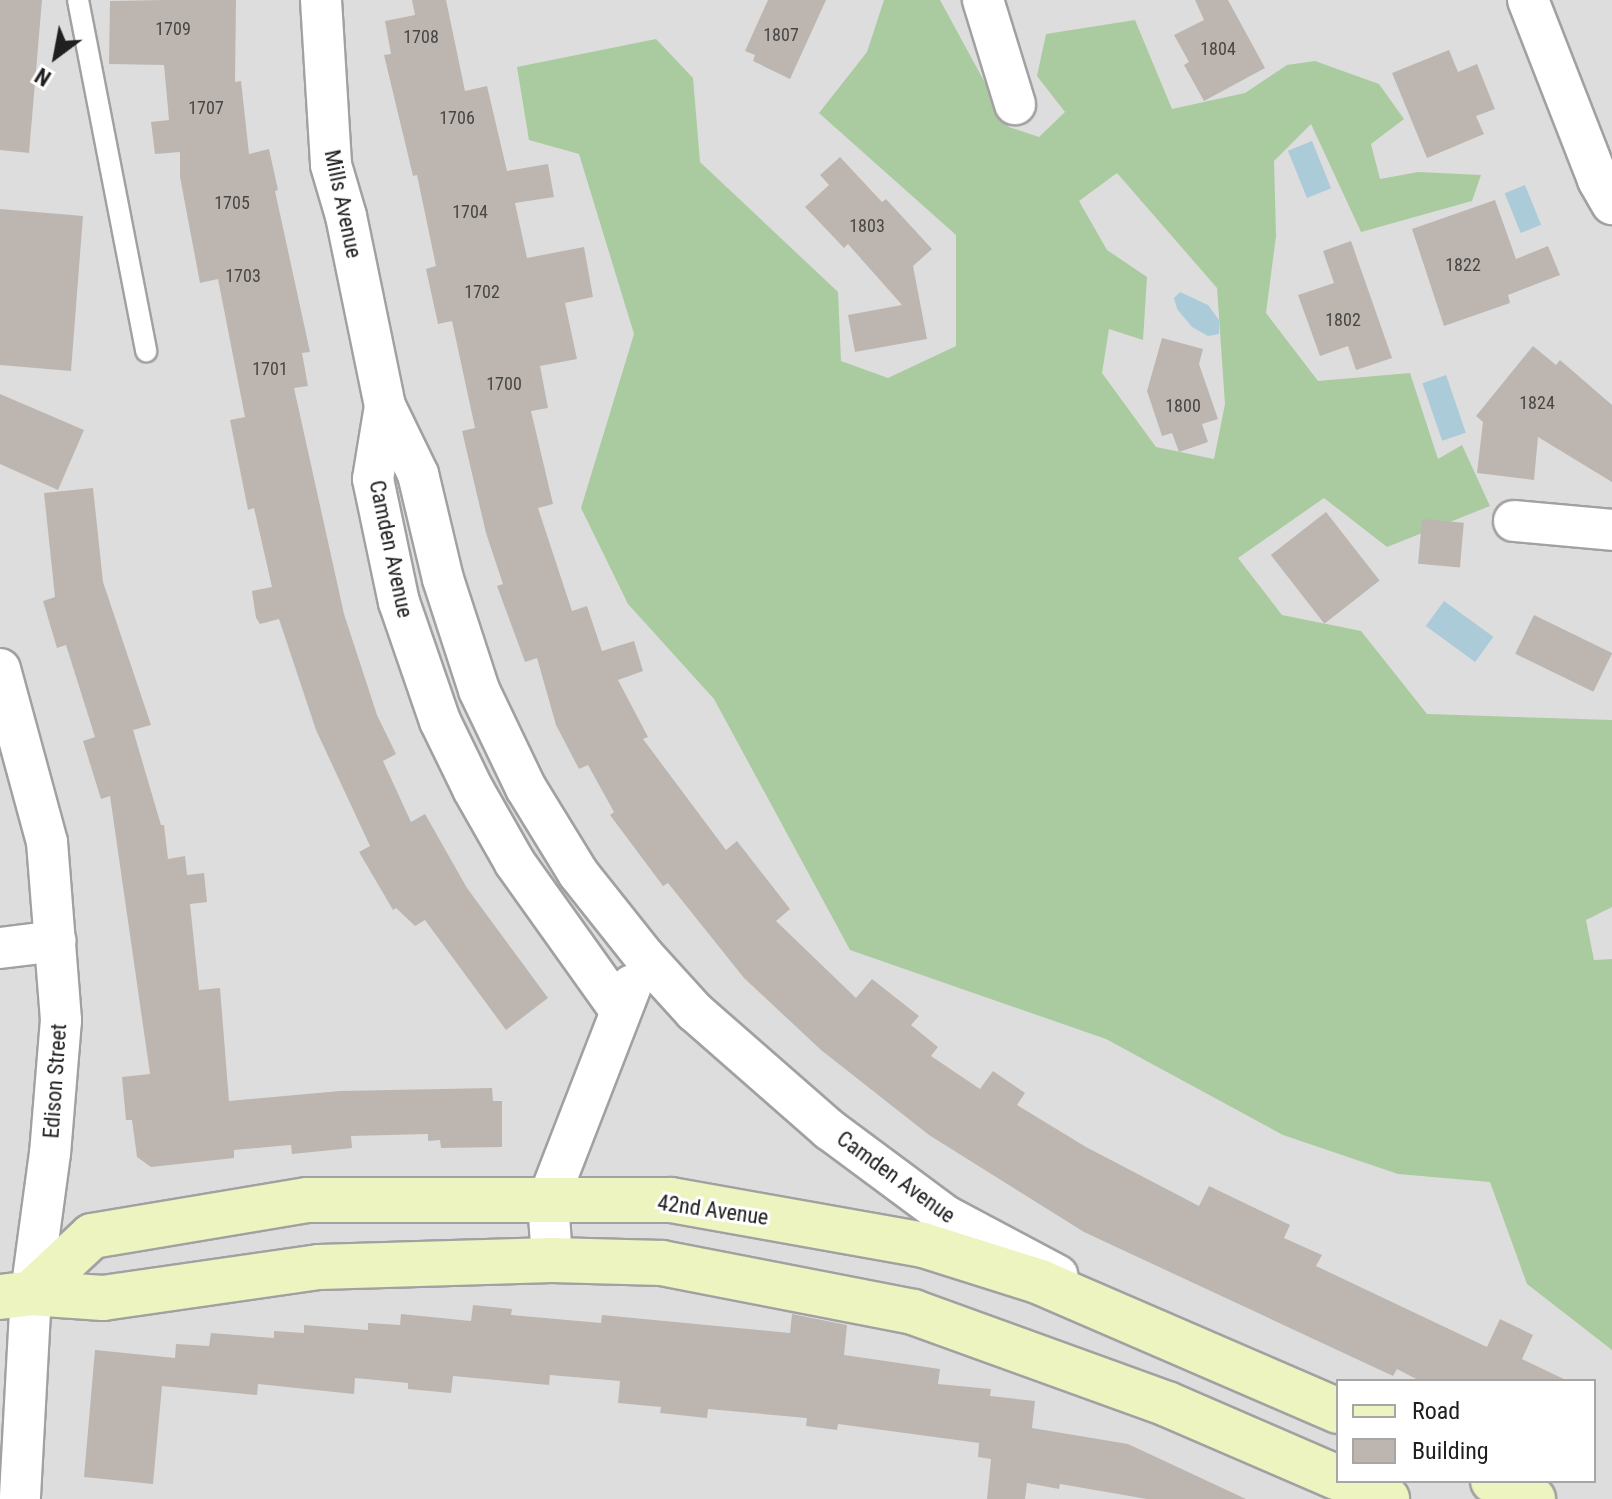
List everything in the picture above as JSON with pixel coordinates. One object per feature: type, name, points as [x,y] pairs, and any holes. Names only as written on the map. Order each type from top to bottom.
[{"type":"street","name":"Mills Avenue","points":[[321,0],[331,165],[346,216],[385,406]]},
{"type":"street","points":[[983,0],[1015,104]]},
{"type":"street","points":[[1528,0],[1598,180],[1612,204]]},
{"type":"street","name":"Camden Avenue","points":[[385,406],[418,474],[443,579],[479,690],[526,788],[578,873],[644,956],[695,1012],[830,1130],[946,1216],[1188,1344]]},
{"type":"street","name":"Camden Avenue","points":[[385,406],[373,479],[399,602],[440,721],[473,789],[515,863],[620,1010]]},
{"type":"street","points":[[1514,521],[1612,530]]},
{"type":"street","name":"Edison Street","points":[[0,669],[47,842],[61,1020],[50,1153],[15,1295],[20,1499]]},
{"type":"street","points":[[0,948],[56,941]]},
{"type":"street","points":[[552,1260],[548,1200],[620,1010],[644,956]]},
{"type":"street","name":"42nd Avenue","points":[[15,1295],[92,1236],[307,1200],[671,1200],[923,1245],[1040,1282],[1336,1410]]},
{"type":"street","points":[[15,1295],[103,1298],[319,1267],[552,1260],[662,1263],[913,1312],[1167,1404],[1336,1477]]},
{"type":"street","points":[[1351,1483],[1387,1499]]},
{"type":"street","points":[[1497,1483],[1533,1499]]},
{"type":"lane","points":[[78,0],[146,351]]},
{"type":"shaded area","points":[[0,0],[1612,0],[1612,1499],[0,1499]]},
{"type":"green space","points":[[884,0],[940,0],[1009,127],[1039,137],[1065,112],[1037,76],[1046,34],[1135,20],[1172,109],[1245,93],[1287,65],[1315,61],[1379,84],[1404,119],[1371,144],[1380,179],[1418,172],[1481,175],[1472,201],[1361,232],[1311,124],[1274,161],[1276,236],[1266,313],[1318,381],[1410,373],[1438,459],[1462,445],[1490,506],[1387,547],[1324,498],[1238,558],[1282,615],[1361,631],[1427,714],[1612,720],[1612,907],[1586,920],[1594,960],[1612,959],[1612,1350],[1527,1284],[1490,1182],[1398,1174],[1283,1135],[1106,1039],[850,950],[714,699],[628,604],[581,508],[634,334],[579,154],[529,140],[517,67],[656,39],[693,78],[700,162],[838,292],[841,361],[888,378],[956,346],[956,235],[819,113],[867,52]],"holes":[[[1117,173],[1217,288],[1225,404],[1214,459],[1156,447],[1102,373],[1109,329],[1143,340],[1147,277],[1107,250],[1079,201]]]},
{"type":"water","points":[[1312,141],[1331,188],[1307,198],[1288,151]]},
{"type":"water","points":[[1525,185],[1541,225],[1521,233],[1505,193]]},
{"type":"water","points":[[1180,292],[1208,305],[1219,320],[1219,334],[1208,336],[1192,327],[1177,309],[1174,298]]},
{"type":"water","points":[[1446,375],[1466,433],[1442,441],[1422,383]]},
{"type":"water","points":[[1444,601],[1493,637],[1475,662],[1426,626]]},
{"type":"building","points":[[0,0],[42,0],[29,153],[0,150]]},
{"type":"building","points":[[236,0],[235,82],[241,81],[249,154],[269,149],[278,190],[275,191],[310,352],[302,353],[308,386],[294,388],[344,614],[377,715],[396,754],[383,761],[411,822],[425,814],[467,888],[548,998],[506,1030],[425,920],[415,926],[396,908],[393,910],[359,852],[370,846],[316,730],[279,619],[260,624],[256,618],[252,591],[272,587],[254,508],[248,510],[230,420],[245,417],[218,279],[200,283],[180,177],[180,152],[155,154],[151,122],[169,120],[164,65],[109,64],[110,1]]},
{"type":"building","points":[[412,0],[446,0],[465,91],[487,86],[507,171],[548,164],[554,197],[515,203],[527,258],[584,247],[593,297],[565,303],[577,359],[540,366],[548,408],[531,411],[553,504],[538,508],[572,611],[587,606],[602,651],[634,641],[643,671],[618,680],[648,737],[643,739],[726,850],[737,841],[790,909],[776,921],[856,998],[872,979],[919,1016],[911,1025],[938,1047],[931,1056],[980,1089],[993,1071],[1025,1093],[1017,1105],[1086,1147],[1199,1206],[1209,1186],[1290,1225],[1284,1238],[1322,1255],[1316,1266],[1487,1347],[1500,1319],[1533,1335],[1522,1359],[1564,1379],[1416,1379],[1397,1369],[1393,1376],[1084,1232],[929,1135],[821,1050],[744,978],[668,883],[663,886],[610,815],[614,812],[588,765],[579,769],[556,725],[537,658],[525,662],[497,586],[503,584],[486,533],[462,431],[475,428],[452,321],[438,324],[426,269],[436,266],[417,175],[413,176],[384,55],[391,54],[385,21],[415,15]]},
{"type":"building","points":[[768,0],[826,0],[790,79],[753,61],[755,55],[745,51]]},
{"type":"building","points":[[1195,0],[1228,0],[1265,68],[1204,101],[1184,65],[1189,62],[1174,35],[1204,20]]},
{"type":"building","points":[[1449,50],[1458,72],[1477,64],[1495,109],[1476,116],[1484,134],[1427,158],[1392,73]]},
{"type":"building","points":[[840,157],[882,202],[886,199],[932,249],[913,266],[927,339],[855,352],[848,315],[902,305],[848,244],[844,248],[805,207],[829,185],[820,175]]},
{"type":"building","points":[[1495,200],[1516,259],[1548,246],[1560,275],[1508,295],[1510,303],[1444,326],[1412,229]]},
{"type":"building","points":[[0,209],[83,216],[71,371],[0,365]]},
{"type":"building","points":[[1351,241],[1392,358],[1356,370],[1348,346],[1320,356],[1298,295],[1334,283],[1323,251]]},
{"type":"building","points":[[1162,338],[1203,349],[1199,364],[1218,419],[1202,424],[1208,442],[1179,452],[1172,433],[1162,436],[1147,391]]},
{"type":"building","points":[[1533,346],[1556,365],[1560,360],[1612,405],[1612,482],[1538,437],[1534,480],[1477,473],[1483,422],[1476,416]]},
{"type":"building","points":[[0,394],[84,430],[58,490],[0,464]]},
{"type":"building","points":[[93,488],[103,582],[151,725],[133,730],[161,825],[164,825],[168,859],[185,856],[187,875],[204,873],[207,902],[190,904],[199,990],[220,988],[229,1101],[340,1091],[492,1088],[493,1101],[502,1101],[502,1147],[441,1148],[440,1140],[428,1141],[428,1134],[351,1136],[352,1148],[292,1154],[291,1145],[234,1150],[234,1158],[151,1167],[137,1157],[132,1120],[126,1120],[122,1077],[150,1074],[110,796],[101,799],[83,741],[95,737],[66,645],[57,648],[43,601],[55,597],[44,493]]},
{"type":"building","points":[[1326,512],[1380,581],[1324,624],[1271,555]]},
{"type":"building","points":[[1422,519],[1464,523],[1460,567],[1418,564]]},
{"type":"building","points":[[1534,615],[1612,653],[1593,692],[1515,654]]},
{"type":"building","points":[[473,1305],[512,1309],[511,1315],[601,1323],[602,1315],[790,1333],[792,1314],[847,1325],[844,1355],[940,1369],[938,1384],[991,1389],[990,1396],[1035,1401],[1032,1428],[1128,1444],[1246,1499],[1147,1499],[1060,1484],[1059,1489],[1027,1483],[1025,1499],[987,1499],[991,1459],[978,1457],[979,1443],[838,1424],[837,1430],[806,1426],[807,1418],[708,1409],[707,1418],[660,1413],[661,1407],[618,1403],[620,1381],[550,1375],[549,1385],[453,1376],[451,1393],[408,1389],[408,1383],[355,1378],[354,1394],[258,1384],[257,1395],[162,1386],[153,1484],[84,1477],[95,1350],[175,1358],[176,1344],[209,1346],[211,1333],[274,1338],[274,1331],[304,1333],[304,1325],[368,1330],[368,1323],[400,1325],[401,1314],[471,1321]]}]
